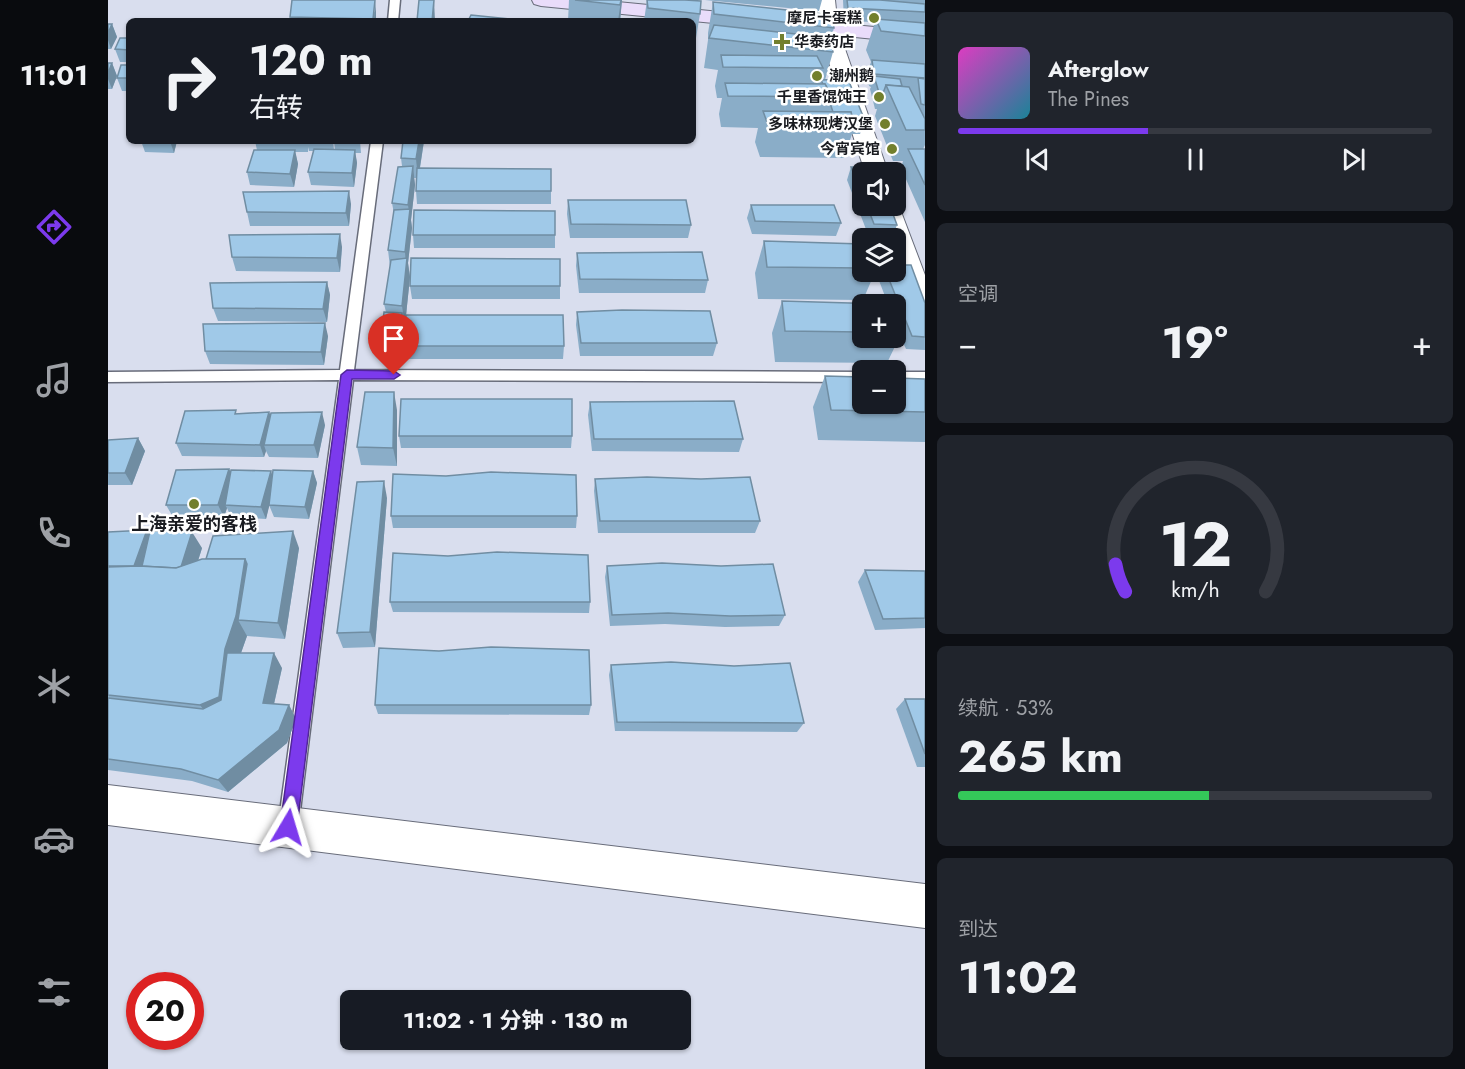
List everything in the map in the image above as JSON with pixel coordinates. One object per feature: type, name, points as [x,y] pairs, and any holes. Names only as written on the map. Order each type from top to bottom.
[{"type":"street","points":[[541,0],[925,38]]},
{"type":"street","points":[[826,0],[828,29],[874,162]]},
{"type":"street","points":[[891,216],[925,312]]},
{"type":"street","points":[[108,805],[925,906]]},
{"type":"lane","points":[[393,18],[395,0]]},
{"type":"lane","points":[[288,827],[377,144]]},
{"type":"lane","points":[[108,377],[347,375],[852,377]]},
{"type":"lane","points":[[906,377],[925,377]]},
{"type":"building","points":[[292,0],[375,0],[373,18],[290,17]]},
{"type":"building","points":[[419,0],[434,0],[432,18],[417,18]]},
{"type":"building","points":[[575,0],[621,0],[620,5]]},
{"type":"building","points":[[647,0],[701,1],[700,14],[648,8]]},
{"type":"building","points":[[847,0],[925,4],[925,12],[848,8]]},
{"type":"building","points":[[713,2],[832,15],[834,28],[714,14]]},
{"type":"building","points":[[471,15],[500,18],[470,18]]},
{"type":"building","points":[[876,19],[925,23],[925,36],[881,31]]},
{"type":"building","points":[[714,25],[832,38],[833,52],[709,38]]},
{"type":"building","points":[[120,38],[126,38],[126,50],[115,49]]},
{"type":"building","points":[[721,55],[817,56],[823,68],[723,67]]},
{"type":"building","points":[[872,60],[925,64],[925,78],[874,74]]},
{"type":"building","points":[[121,65],[126,65],[126,78],[117,78]]},
{"type":"building","points":[[874,76],[900,79],[902,86],[886,85],[880,96]]},
{"type":"building","points":[[918,78],[925,79],[925,105],[921,104]]},
{"type":"building","points":[[848,79],[865,121],[853,120],[851,112],[833,112],[830,103],[832,97],[821,80]]},
{"type":"building","points":[[725,83],[825,84],[832,97],[728,96]]},
{"type":"building","points":[[886,85],[909,87],[925,119],[925,130],[906,130]]},
{"type":"building","points":[[763,111],[851,112],[854,126],[768,125]]},
{"type":"building","points":[[403,144],[418,144],[416,159],[401,158]]},
{"type":"building","points":[[314,149],[355,150],[352,173],[308,172]]},
{"type":"building","points":[[908,149],[925,149],[925,185]]},
{"type":"building","points":[[254,150],[295,150],[290,174],[247,172]]},
{"type":"building","points":[[413,166],[408,205],[392,203],[398,167]]},
{"type":"building","points":[[417,168],[551,169],[551,191],[416,191]]},
{"type":"building","points":[[349,191],[346,213],[247,212],[243,192]]},
{"type":"building","points":[[568,200],[686,200],[691,225],[571,224]]},
{"type":"building","points":[[751,205],[834,205],[841,223],[755,221]]},
{"type":"building","points":[[410,209],[405,252],[388,250],[394,210]]},
{"type":"building","points":[[414,210],[555,211],[555,235],[413,235]]},
{"type":"building","points":[[871,216],[894,216],[897,225],[874,224]]},
{"type":"building","points":[[340,234],[337,258],[232,257],[229,235]]},
{"type":"building","points":[[764,241],[852,244],[852,268],[767,267]]},
{"type":"building","points":[[702,252],[708,280],[580,279],[577,253]]},
{"type":"building","points":[[407,258],[402,306],[384,304],[391,260]]},
{"type":"building","points":[[411,258],[560,259],[560,286],[410,286]]},
{"type":"building","points":[[906,265],[911,265],[925,303],[925,337],[912,336],[906,321],[906,294],[895,294],[890,282],[906,282]]},
{"type":"building","points":[[327,282],[323,309],[213,308],[210,283]]},
{"type":"building","points":[[782,301],[852,303],[852,332],[785,331]]},
{"type":"building","points":[[710,311],[717,343],[581,343],[577,312]]},
{"type":"building","points":[[384,312],[402,313],[399,344],[381,342]]},
{"type":"building","points":[[406,315],[563,315],[564,346],[404,346]]},
{"type":"building","points":[[325,323],[321,352],[205,351],[203,324]]},
{"type":"building","points":[[825,376],[852,377],[852,410],[831,410]]},
{"type":"building","points":[[906,378],[925,379],[925,412],[906,412]]},
{"type":"building","points":[[365,392],[394,392],[393,448],[357,447]]},
{"type":"building","points":[[401,399],[572,399],[572,436],[399,436]]},
{"type":"building","points":[[734,401],[743,439],[594,439],[590,402]]},
{"type":"building","points":[[236,410],[235,414],[269,412],[260,445],[176,443],[185,411]]},
{"type":"building","points":[[322,412],[314,445],[264,445],[271,413]]},
{"type":"building","points":[[138,438],[125,473],[108,473],[108,440]]},
{"type":"building","points":[[229,469],[218,505],[166,505],[176,470]]},
{"type":"building","points":[[231,470],[271,471],[261,507],[225,505]]},
{"type":"building","points":[[273,470],[313,471],[305,507],[269,505]]},
{"type":"building","points":[[491,472],[576,475],[577,516],[391,516],[393,474],[446,476]]},
{"type":"building","points":[[647,477],[701,479],[750,477],[760,521],[600,521],[595,479]]},
{"type":"building","points":[[384,481],[370,632],[337,633],[357,482]]},
{"type":"building","points":[[147,530],[134,566],[108,566],[108,532]]},
{"type":"building","points":[[150,531],[192,532],[181,567],[142,566]]},
{"type":"building","points":[[293,531],[278,623],[238,620],[247,564],[245,559],[206,559],[213,536]]},
{"type":"building","points":[[497,552],[588,555],[590,602],[390,602],[393,553],[448,556]]},
{"type":"building","points":[[202,559],[245,559],[236,616],[225,649],[219,697],[200,705],[108,695],[108,567],[176,568]]},
{"type":"building","points":[[662,563],[721,566],[773,564],[785,615],[730,616],[668,613],[612,615],[607,566]]},
{"type":"building","points":[[865,570],[925,571],[925,618],[883,619]]},
{"type":"building","points":[[491,647],[589,650],[591,705],[375,705],[379,648],[439,651]]},
{"type":"building","points":[[227,653],[274,653],[263,703],[289,705],[279,730],[218,780],[181,769],[108,759],[108,698],[203,709],[221,700]]},
{"type":"building","points":[[671,662],[734,666],[790,663],[804,723],[617,722],[611,665]]},
{"type":"building","points":[[905,699],[925,699],[925,754]]},
{"type":"place","name":"摩尼卡蛋糕","points":[[874,18]]},
{"type":"place","name":"华泰药店","points":[[782,42]]},
{"type":"place","name":"潮州鹅","points":[[817,76]]},
{"type":"place","name":"千里香馄饨王","points":[[879,97]]},
{"type":"place","name":"多味林现烤汉堡","points":[[885,124]]},
{"type":"place","name":"今宵宾馆","points":[[892,149]]},
{"type":"place","name":"上海亲爱的客栈","points":[[194,504]]},
{"type":"route","points":[[288,827],[347,375],[394,375]]}]
